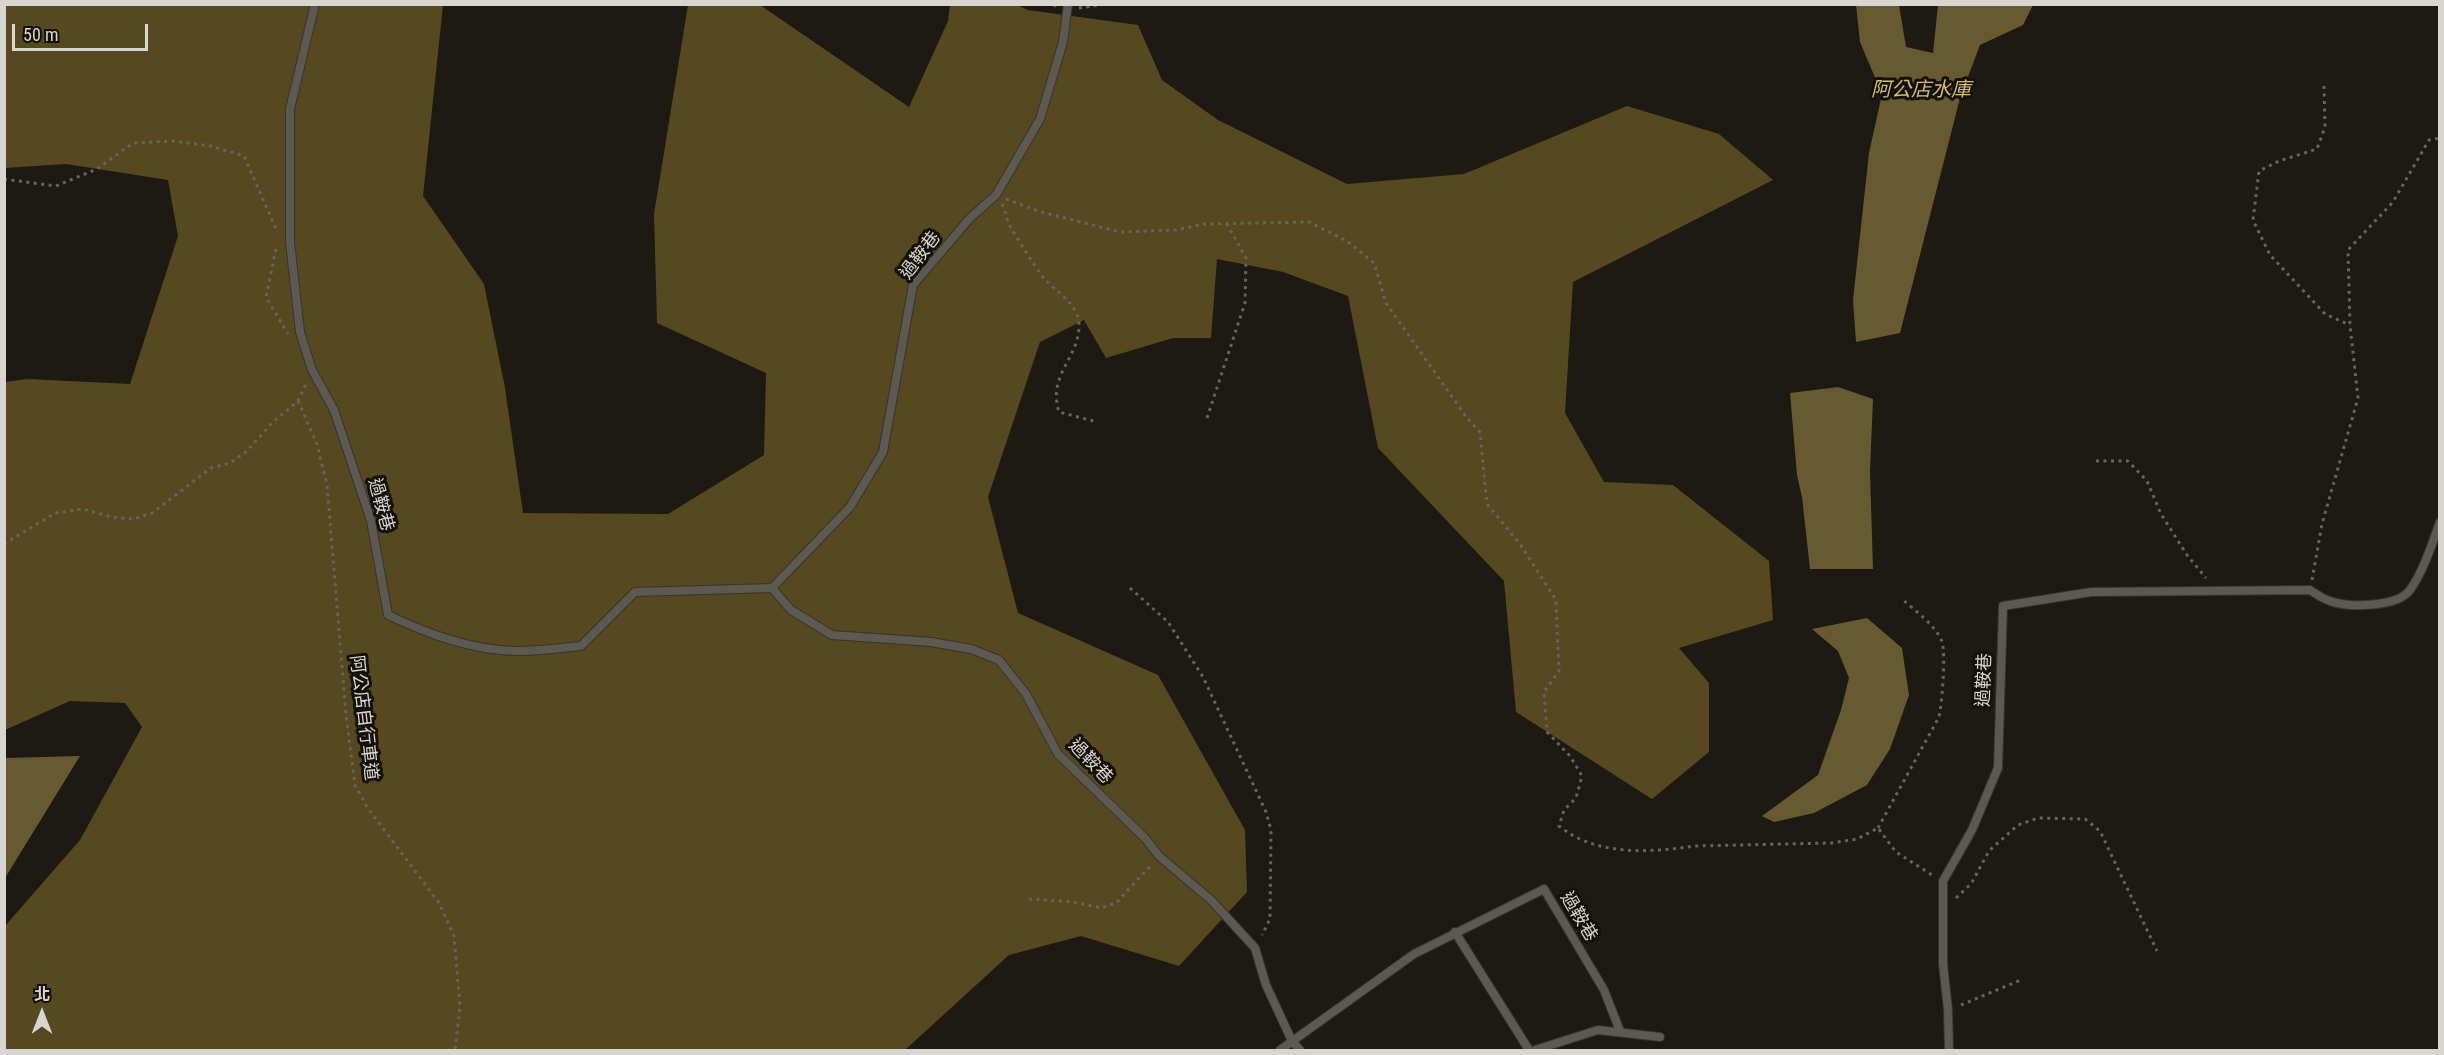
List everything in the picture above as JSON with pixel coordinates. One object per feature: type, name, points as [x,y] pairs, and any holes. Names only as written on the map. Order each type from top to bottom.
[{"type":"lane","name":"過鞍巷","points":[[315,4],[290,109],[290,242],[300,332],[312,370],[334,410],[371,521],[388,615],[461,644],[515,651],[581,646],[635,592],[772,588],[850,507],[883,452],[913,285],[970,218],[996,195],[1040,119],[1063,42],[1067,6]]},
{"type":"lane","points":[[2310,591],[2331,602],[2366,605],[2394,601],[2409,592],[2428,555],[2439,522]]},
{"type":"lane","name":"過鞍巷","points":[[772,588],[792,610],[832,635],[931,642],[970,650],[999,660],[1026,694],[1058,754],[1144,838],[1159,856],[1211,900],[1256,948],[1266,985],[1292,1041],[1300,1050]]},
{"type":"lane","name":"過鞍巷","points":[[1943,881],[1972,830],[1998,768],[2002,606],[2091,592],[2310,591]]},
{"type":"lane","points":[[1943,881],[1943,964],[1949,1050]]},
{"type":"lane","name":"過鞍巷","points":[[1280,1050],[1414,954],[1544,889],[1604,990],[1620,1031]]},
{"type":"lane","points":[[1455,932],[1529,1050]]},
{"type":"lane","points":[[1535,1050],[1598,1030],[1660,1037]]},
{"type":"path","points":[[1067,6],[1102,7],[1106,4]]},
{"type":"path","points":[[2324,86],[2325,127],[2317,149],[2279,161],[2259,171],[2253,220],[2270,255],[2325,314],[2350,325]]},
{"type":"path","points":[[2310,591],[2322,524],[2358,398],[2350,325],[2348,250],[2393,202],[2429,140],[2439,138]]},
{"type":"path","points":[[4,179],[56,186],[98,169],[133,143],[173,141],[211,146],[244,156],[278,233]]},
{"type":"path","points":[[996,195],[1041,212],[1120,232],[1176,230],[1204,224],[1309,222],[1347,241],[1374,263],[1386,303],[1467,418],[1480,432],[1487,504],[1520,544],[1556,600],[1559,671],[1544,692],[1547,732],[1570,756],[1582,776],[1576,798],[1564,810],[1559,826],[1572,837],[1609,850],[1831,843],[1857,839],[1878,828],[1939,717],[1942,702],[1942,641],[1923,616],[1903,600]]},
{"type":"path","points":[[996,195],[1009,223],[1044,277],[1073,307],[1080,323],[1074,349],[1060,374],[1054,399],[1059,412],[1097,422]]},
{"type":"path","points":[[1207,418],[1245,303],[1246,258],[1227,224]]},
{"type":"path","points":[[277,244],[266,297],[291,338]]},
{"type":"path","points":[[4,544],[55,513],[84,509],[112,517],[133,519],[152,513],[211,468],[230,463],[247,451],[271,424],[298,401],[312,370]]},
{"type":"path","name":"阿公店自行車道","points":[[298,401],[317,444],[327,485],[346,715],[355,785],[367,807],[439,903],[454,936],[460,1006],[455,1050]]},
{"type":"path","points":[[2096,460],[2128,460],[2147,481],[2161,514],[2187,555],[2217,591]]},
{"type":"path","points":[[1130,588],[1168,622],[1203,677],[1266,812],[1271,830],[1270,919],[1256,948]]},
{"type":"path","points":[[1944,910],[1971,884],[1989,851],[2018,825],[2038,818],[2085,819],[2100,831],[2157,951]]},
{"type":"path","points":[[1878,828],[1896,852],[1943,881]]},
{"type":"path","points":[[1029,899],[1073,902],[1101,908],[1116,903],[1159,856]]},
{"type":"path","points":[[1948,1010],[2023,979]]},
{"type":"shaded area","points":[[5,5],[443,5],[423,196],[484,284],[505,388],[523,513],[668,514],[764,455],[766,373],[657,323],[654,214],[688,5],[760,5],[909,107],[948,21],[950,5],[1017,5],[1028,10],[1138,25],[1162,80],[1218,120],[1347,184],[1464,174],[1627,106],[1719,134],[1773,180],[1573,282],[1565,413],[1604,482],[1673,485],[1769,561],[1773,620],[1679,648],[1709,683],[1709,752],[1652,799],[1516,712],[1504,581],[1378,448],[1348,296],[1283,272],[1217,259],[1211,338],[1173,338],[1106,358],[1084,320],[1040,342],[988,497],[1018,613],[1158,675],[1245,830],[1247,892],[1179,966],[1081,936],[1009,955],[905,1050],[5,1050],[5,926],[80,840],[142,727],[125,703],[70,701],[5,730],[5,382],[27,379],[130,384],[178,236],[168,180],[66,164],[5,168]]},
{"type":"water","name":"阿公店水庫","points":[[1856,5],[1899,5],[1906,47],[1933,53],[1938,5],[2033,5],[2023,25],[1980,45],[1960,98],[1900,333],[1856,342],[1853,300],[1869,153],[1882,94],[1860,42]]},
{"type":"water","points":[[1838,387],[1873,399],[1870,471],[1873,569],[1810,569],[1802,497],[1797,475],[1790,393]]},
{"type":"water","points":[[1867,618],[1902,648],[1909,695],[1890,749],[1867,785],[1814,813],[1774,822],[1762,816],[1818,775],[1841,710],[1849,678],[1838,651],[1812,629]]},
{"type":"water","points":[[80,756],[5,878],[5,758]]}]
